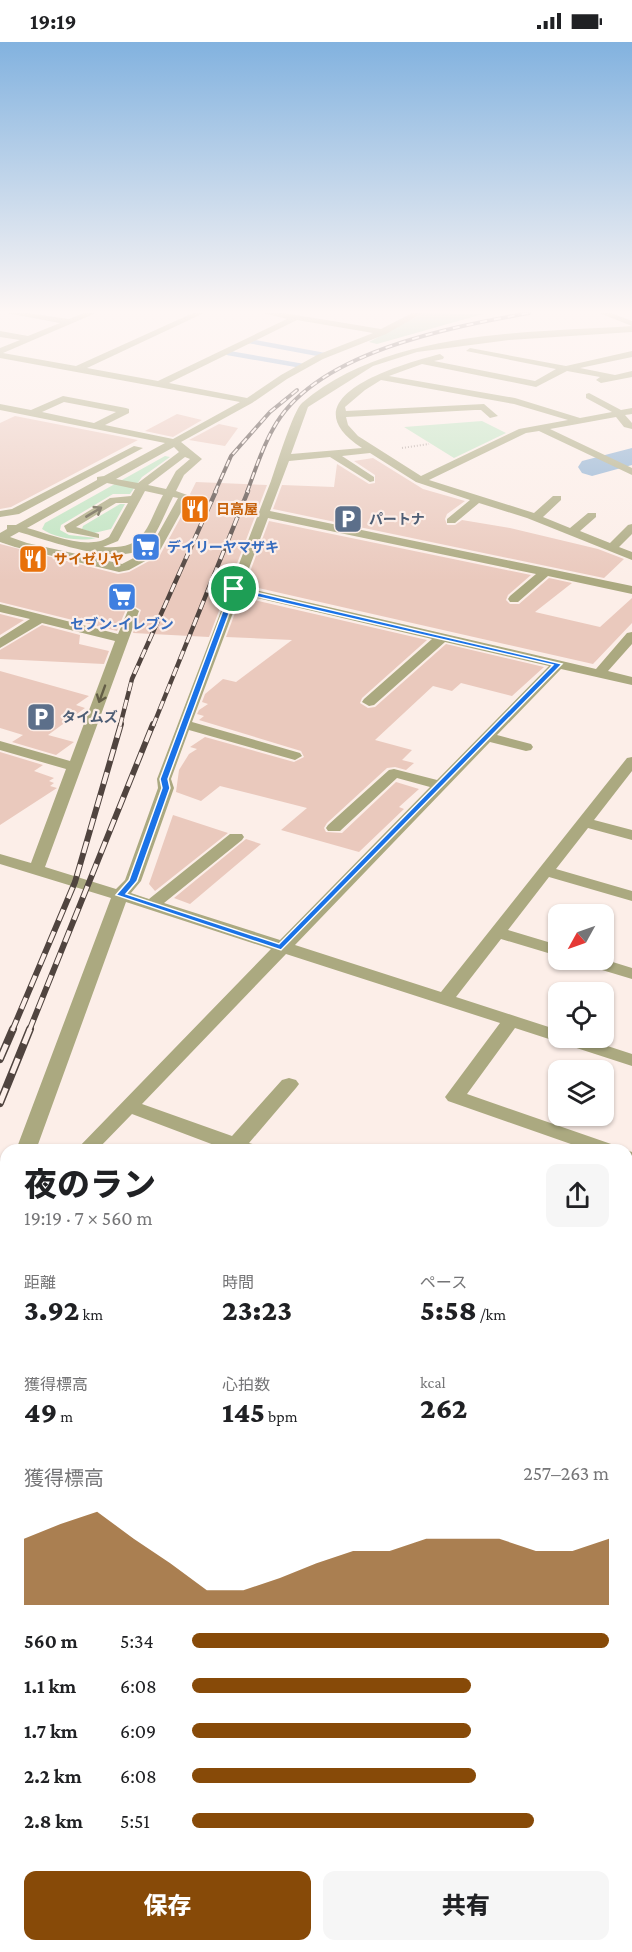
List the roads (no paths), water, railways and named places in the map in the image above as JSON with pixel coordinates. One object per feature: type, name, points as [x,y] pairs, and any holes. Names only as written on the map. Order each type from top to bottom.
[{"type":"street","points":[[31,414],[56,402]]},
{"type":"street","points":[[79,402],[126,411],[95,426]]},
{"type":"street","points":[[0,538],[247,402]]},
{"type":"street","points":[[28,1144],[120,895],[133,881],[166,788],[164,779],[184,724],[303,406],[308,402]]},
{"type":"street","points":[[343,402],[339,414],[343,426],[354,438],[420,480],[535,518],[632,556]]},
{"type":"street","points":[[519,402],[566,414],[578,420]]},
{"type":"street","points":[[601,402],[619,412],[627,425],[632,426]]},
{"type":"street","points":[[0,407],[175,442],[197,461],[180,473],[144,542],[132,550],[113,552],[0,525]]},
{"type":"street","points":[[339,414],[484,407],[493,416]]},
{"type":"street","points":[[420,480],[524,431],[632,411]]},
{"type":"street","points":[[538,427],[620,466]]},
{"type":"street","points":[[0,514],[15,512],[151,442]]},
{"type":"street","points":[[283,458],[370,450]]},
{"type":"street","points":[[78,545],[108,543],[117,532],[149,477],[185,452]]},
{"type":"street","points":[[334,454],[370,479]]},
{"type":"street","points":[[0,538],[22,544],[19,545],[119,568],[159,554],[185,496],[88,477]]},
{"type":"street","points":[[535,518],[556,498]]},
{"type":"street","points":[[117,532],[87,535],[70,530],[70,526],[114,500],[135,499]]},
{"type":"street","points":[[451,521],[477,499]]},
{"type":"street","points":[[262,513],[632,590]]},
{"type":"street","points":[[572,532],[592,515]]},
{"type":"street","points":[[612,548],[632,527]]},
{"type":"street","points":[[514,599],[545,572]]},
{"type":"street","points":[[234,589],[632,681]]},
{"type":"street","points":[[0,608],[122,639]]},
{"type":"street","points":[[36,870],[133,610]]},
{"type":"street","points":[[0,644],[41,618]]},
{"type":"street","points":[[599,673],[632,636]]},
{"type":"street","points":[[369,702],[442,637]]},
{"type":"street","points":[[92,1144],[558,664]]},
{"type":"street","points":[[184,724],[295,756]]},
{"type":"street","points":[[487,737],[526,747]]},
{"type":"street","points":[[0,746],[75,767]]},
{"type":"street","points":[[445,999],[584,822],[625,779],[632,761]]},
{"type":"street","points":[[334,828],[394,773],[440,785]]},
{"type":"street","points":[[584,822],[632,835]]},
{"type":"street","points":[[152,905],[236,837]]},
{"type":"street","points":[[0,859],[152,905],[548,1033]]},
{"type":"street","points":[[546,871],[632,896]]},
{"type":"street","points":[[497,932],[548,948]]},
{"type":"street","points":[[614,968],[632,974]]},
{"type":"street","points":[[511,1021],[455,1097],[590,1144]]},
{"type":"street","points":[[595,1048],[632,1060]]},
{"type":"street","points":[[242,1144],[289,1084]]},
{"type":"street","points":[[130,1106],[225,1144]]},
{"type":"waterway","points":[[592,467],[632,456]]},
{"type":"railway","points":[[215,492],[231,456],[270,412],[282,402]]},
{"type":"railway","points":[[247,492],[273,429],[293,402]]},
{"type":"railway","points":[[120,726],[132,679],[216,491]]},
{"type":"railway","points":[[153,726],[248,491]]},
{"type":"railway","points":[[12,1031],[75,882],[121,724]]},
{"type":"railway","points":[[29,1031],[153,724]]},
{"type":"railway","points":[[0,1059],[13,1029]]},
{"type":"railway","points":[[0,1103],[30,1029]]},
{"type":"place","name":"日高屋","points":[[195,509]]},
{"type":"place","name":"パートナ","points":[[348,519]]},
{"type":"place","name":"デイリーヤマザキ","points":[[146,547]]},
{"type":"place","name":"サイゼリヤ","points":[[33,559]]},
{"type":"place","name":"セブン-イレブン","points":[[122,597]]},
{"type":"place","name":"タイムズ","points":[[41,717]]}]
